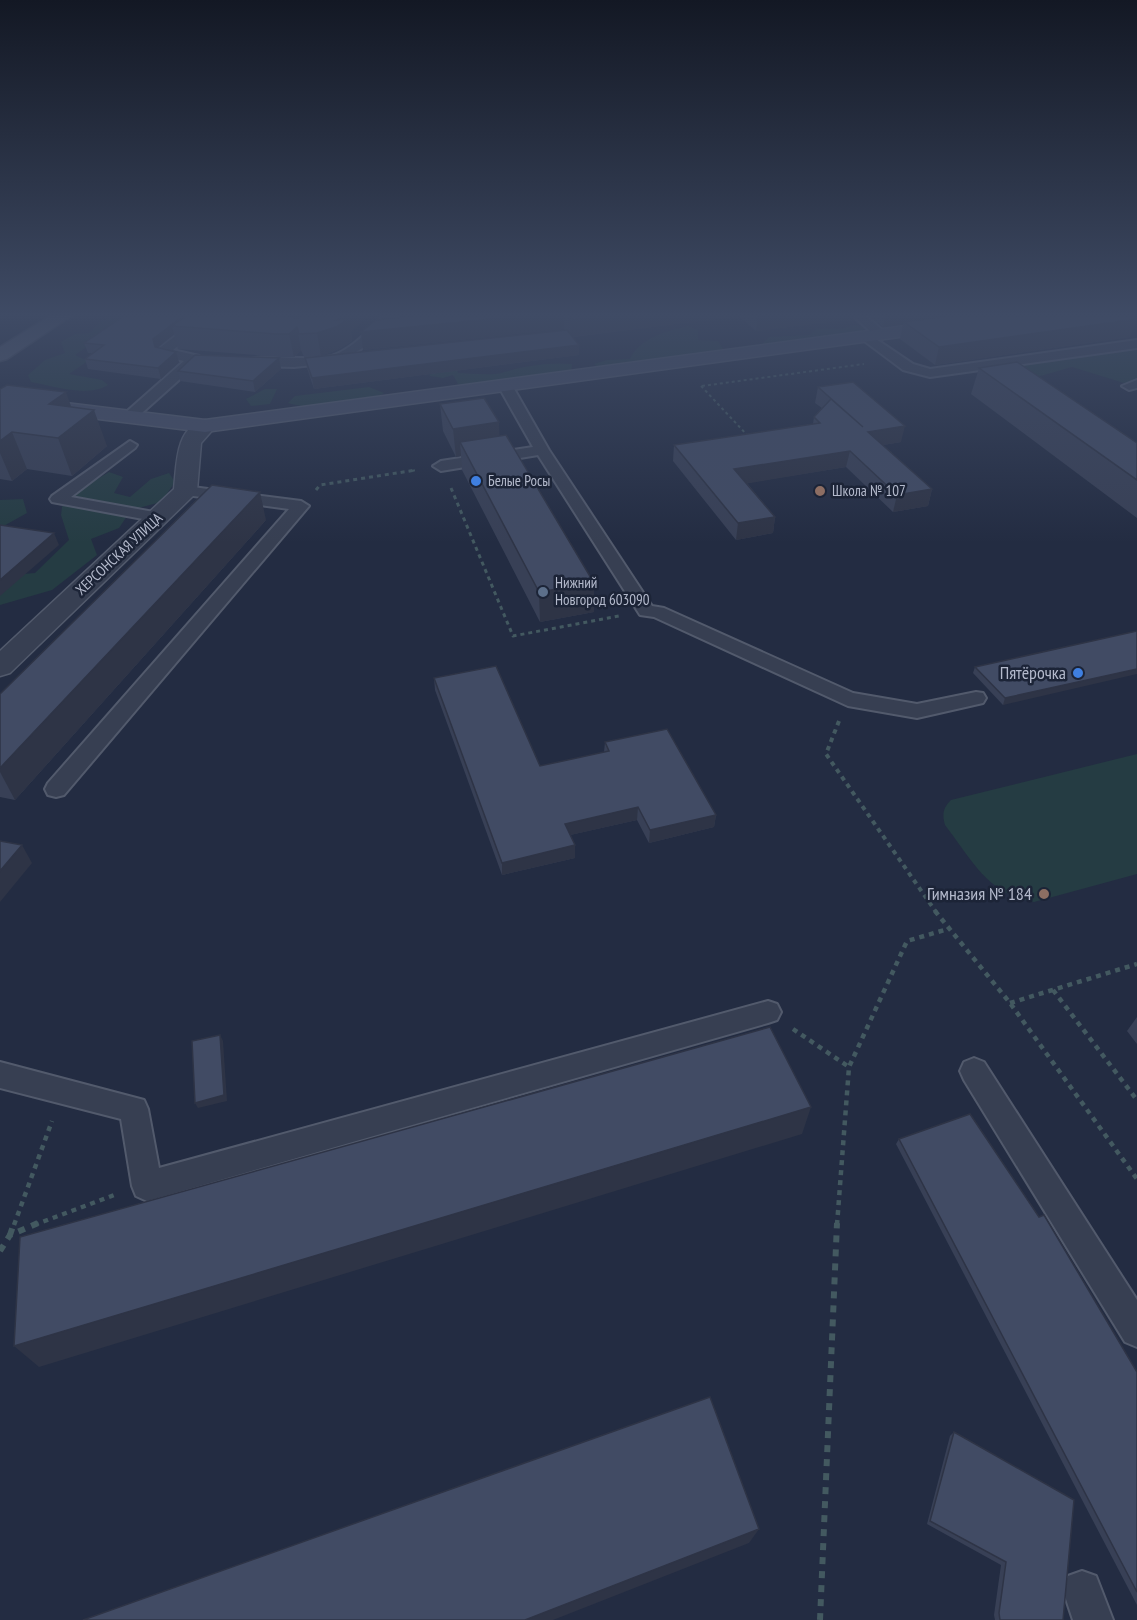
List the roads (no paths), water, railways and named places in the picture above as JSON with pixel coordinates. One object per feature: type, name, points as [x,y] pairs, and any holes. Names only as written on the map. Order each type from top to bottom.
[{"type":"street","points":[[0,401],[205,426],[470,392]]},
{"type":"street","points":[[185,491],[190,442],[205,426]]},
{"type":"street","name":"ХЕРСОНСКАЯ УЛИЦА","points":[[0,667],[185,491]]},
{"type":"lane","points":[[129,417],[160,392]]},
{"type":"lane","points":[[509,392],[542,450],[646,611],[658,612],[848,699],[917,711],[976,698]]},
{"type":"lane","points":[[130,445],[58,499],[159,517]]},
{"type":"lane","points":[[441,466],[542,450]]},
{"type":"lane","points":[[56,789],[301,506],[185,491]]},
{"type":"lane","points":[[0,1075],[134,1109],[147,1186],[768,1012]]},
{"type":"lane","points":[[974,1071],[1137,1330]]},
{"type":"place","name":"Белые Росы","points":[[476,481]]},
{"type":"place","name":"Школа № 107","points":[[820,491]]},
{"type":"place","name":"Нижний Новгород 603090","points":[[543,592]]},
{"type":"place","name":"Пятёрочка","points":[[1078,673]]},
{"type":"place","name":"Гимназия № 184","points":[[1044,894]]}]
